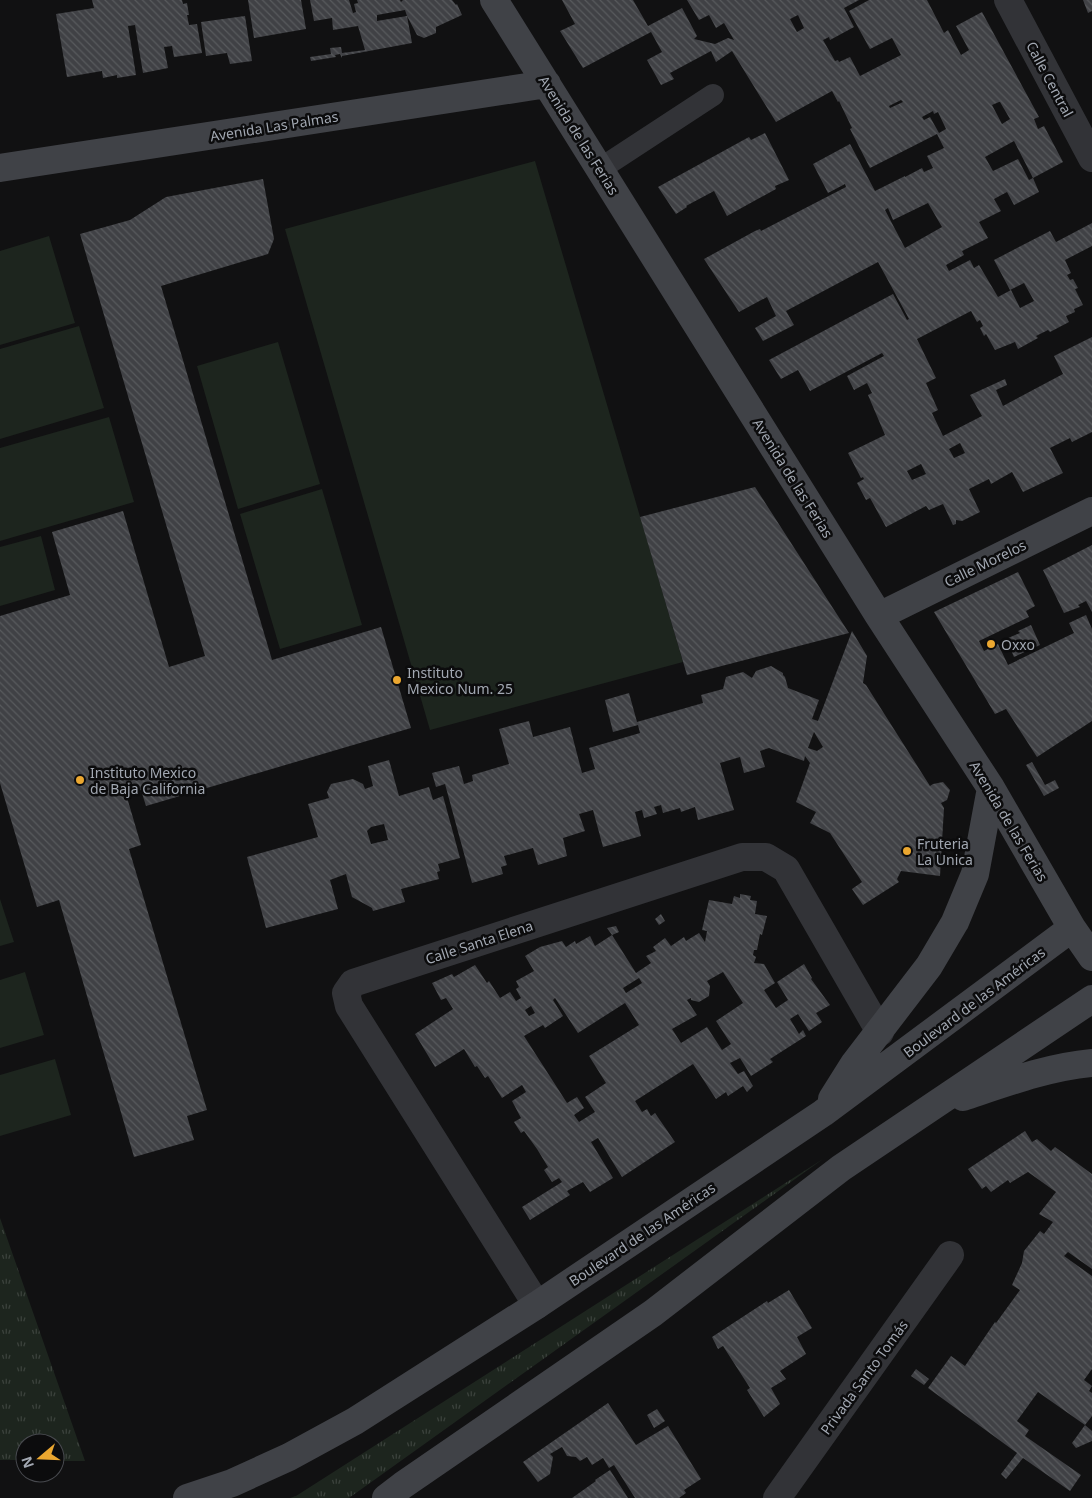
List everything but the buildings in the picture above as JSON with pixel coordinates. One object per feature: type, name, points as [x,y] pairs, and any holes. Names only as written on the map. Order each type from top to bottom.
[{"type":"main road","name":"Avenida de las Ferias","points":[[494,0],[879,616],[991,788],[1072,928],[1092,957]]},
{"type":"main road","name":"Avenida Las Palmas","points":[[0,168],[547,84]]},
{"type":"main road","name":"Calle Morelos","points":[[879,616],[1092,511]]},
{"type":"main road","points":[[823,1113],[854,1064],[929,966],[955,922],[975,874],[991,788]]},
{"type":"main road","name":"Boulevard de las Américas","points":[[187,1498],[240,1480],[289,1457],[355,1421],[537,1305],[823,1113],[1072,928]]},
{"type":"main road","points":[[386,1498],[653,1312],[841,1168],[1092,999]]},
{"type":"main road","points":[[930,1108],[1016,1080],[1074,1065],[1092,1063]]},
{"type":"street","name":"Calle Central","points":[[1008,0],[1092,158]]},
{"type":"street","name":"Calle Santa Elena","points":[[537,1305],[349,1006],[346,993],[354,983],[742,857],[766,857],[786,869],[880,1032]]},
{"type":"street","name":"Privada Santo Tomás","points":[[777,1498],[950,1255]]},
{"type":"lane","points":[[600,169],[713,95]]},
{"type":"green space","points":[[535,161],[683,662],[430,730],[285,229]]},
{"type":"green space","points":[[49,236],[75,323],[0,345],[0,251]]},
{"type":"green space","points":[[79,326],[104,408],[0,439],[0,349]]},
{"type":"green space","points":[[278,342],[320,484],[238,509],[197,366]]},
{"type":"green space","points":[[109,417],[134,502],[0,541],[0,448]]},
{"type":"green space","points":[[322,489],[362,625],[280,649],[240,514]]},
{"type":"green space","points":[[41,536],[55,590],[0,606],[0,547]]},
{"type":"green space","points":[[0,899],[14,942],[0,946]]},
{"type":"green space","points":[[25,972],[44,1035],[0,1048],[0,980]]},
{"type":"green space","points":[[55,1059],[71,1115],[0,1136],[0,1075]]},
{"type":"green space","points":[[823,1159],[349,1498],[290,1498],[296,1496]]},
{"type":"green space","points":[[0,1218],[85,1461],[65,1461],[65,1433],[15,1433],[15,1460],[0,1460]]},
{"type":"place","name":"Oxxo","points":[[991,644]]},
{"type":"place","name":"Instituto Mexico Num. 25","points":[[397,680]]},
{"type":"place","name":"Instituto Mexico de Baja California","points":[[80,780]]},
{"type":"place","name":"Fruteria La Unica","points":[[907,851]]}]
